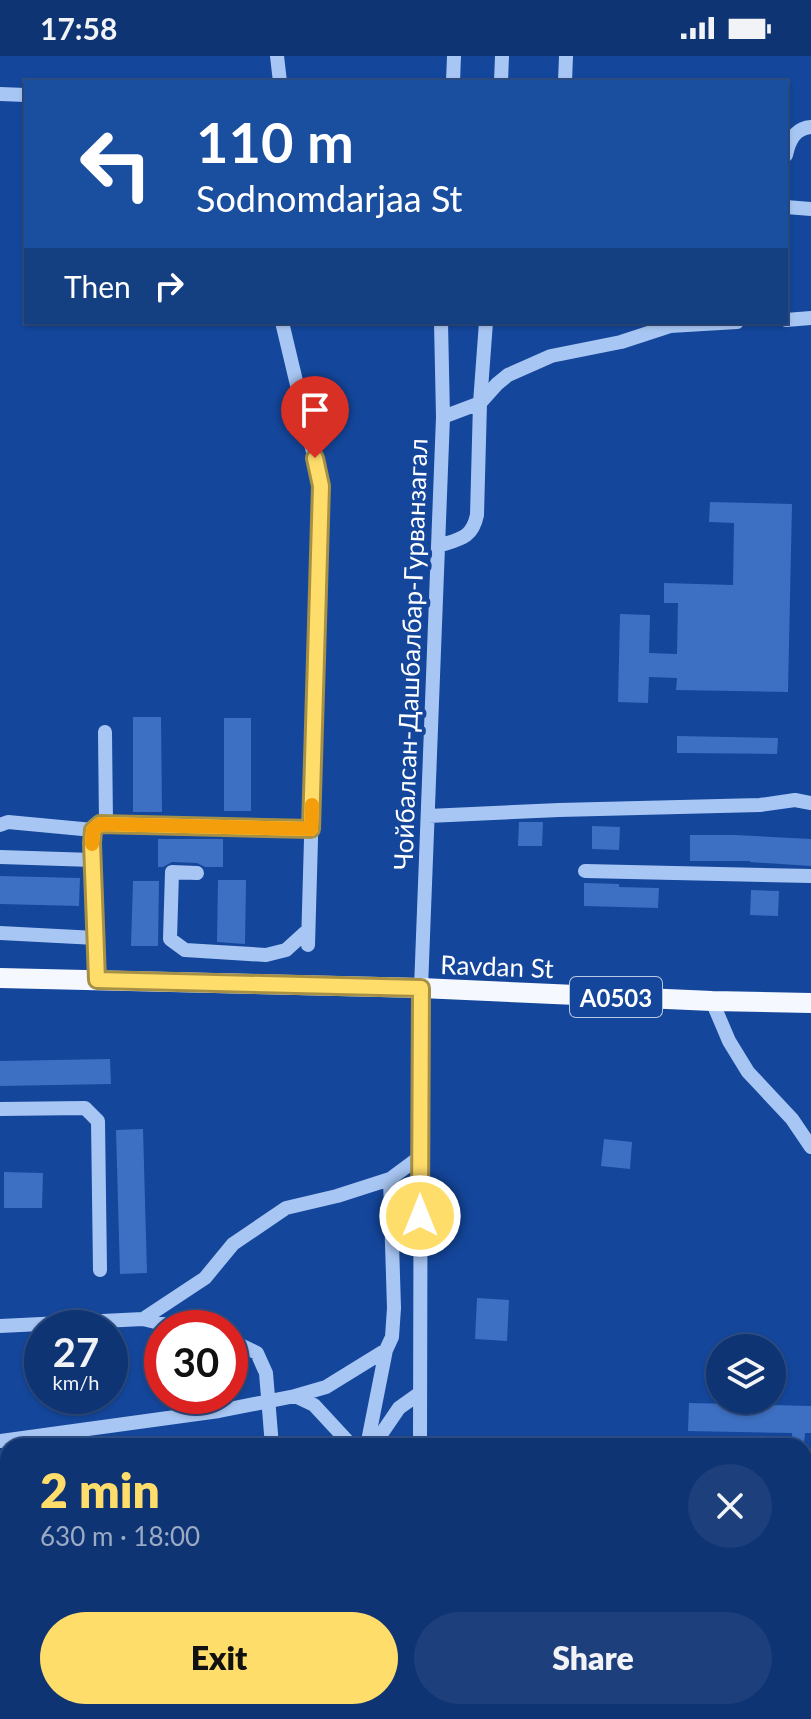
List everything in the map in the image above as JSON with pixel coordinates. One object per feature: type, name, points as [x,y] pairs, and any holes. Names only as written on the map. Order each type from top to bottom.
[{"type":"main road","name":"A0503","points":[[0,978],[421,988]]},
{"type":"main road","name":"Ravdan St","points":[[421,988],[811,1003]]},
{"type":"street","points":[[277,56],[280,80]]},
{"type":"street","points":[[453,80],[454,56]]},
{"type":"street","points":[[501,80],[502,56]]},
{"type":"street","points":[[565,80],[566,56]]},
{"type":"street","points":[[0,94],[24,95]]},
{"type":"street","points":[[788,143],[795,133],[804,127],[811,127]]},
{"type":"street","points":[[788,207],[811,209]]},
{"type":"street","points":[[788,320],[811,318]]},
{"type":"street","points":[[197,873],[172,872],[170,939],[185,950],[266,955],[286,950],[308,938],[321,486],[282,324]]},
{"type":"street","name":"Чойбалсан-Дашбалбар-Гурванзагал","points":[[420,1438],[421,988],[443,417],[441,324]]},
{"type":"street","points":[[438,546],[467,536],[475,527],[486,324]]},
{"type":"street","points":[[443,417],[480,403],[508,375],[551,356],[621,342],[666,324]]},
{"type":"street","points":[[97,980],[93,860],[100,827],[105,732]]},
{"type":"street","points":[[428,816],[760,805],[795,800],[811,803]]},
{"type":"street","points":[[0,825],[8,822],[100,827],[311,829]]},
{"type":"street","points":[[0,857],[93,860]]},
{"type":"street","points":[[585,871],[811,876]]},
{"type":"street","points":[[0,933],[96,938]]},
{"type":"street","points":[[712,1001],[729,1041],[748,1072],[792,1119],[811,1147]]},
{"type":"street","points":[[0,1109],[85,1108],[98,1121],[100,1270]]},
{"type":"street","points":[[0,1326],[143,1319],[205,1278],[233,1244],[286,1208],[390,1179],[421,1156]]},
{"type":"street","points":[[369,1438],[386,1350],[392,1337],[390,1179]]},
{"type":"street","points":[[248,1349],[257,1353],[266,1373],[271,1438]]},
{"type":"street","points":[[22,1438],[219,1411],[295,1396],[326,1387],[386,1350]]},
{"type":"street","points":[[378,1438],[399,1408],[420,1393]]},
{"type":"street","points":[[295,1396],[314,1405],[345,1438]]},
{"type":"building","points":[[710,502],[792,504],[788,692],[676,690],[677,678],[649,677],[648,703],[618,702],[620,614],[650,615],[649,653],[677,654],[678,603],[664,603],[664,583],[733,585],[734,523],[709,522]]},
{"type":"building","points":[[133,717],[161,717],[162,812],[133,812]]},
{"type":"building","points":[[224,718],[251,718],[251,811],[224,811]]},
{"type":"building","points":[[677,736],[778,738],[777,754],[677,753]]},
{"type":"building","points":[[519,822],[543,822],[542,846],[518,846]]},
{"type":"building","points":[[592,826],[620,827],[619,850],[592,849]]},
{"type":"building","points":[[690,835],[811,839],[811,866],[750,861],[690,861]]},
{"type":"building","points":[[158,839],[223,839],[223,867],[172,862],[158,867]]},
{"type":"building","points":[[0,876],[80,878],[79,906],[0,904]]},
{"type":"building","points":[[218,880],[246,880],[245,944],[217,942]]},
{"type":"building","points":[[133,881],[159,881],[158,946],[131,946]]},
{"type":"building","points":[[584,883],[659,888],[658,908],[584,906]]},
{"type":"building","points":[[751,890],[779,891],[778,916],[750,915]]},
{"type":"building","points":[[110,1059],[111,1084],[0,1086],[0,1061]]},
{"type":"building","points":[[143,1129],[147,1273],[120,1274],[116,1130]]},
{"type":"building","points":[[604,1139],[632,1142],[630,1169],[601,1166]]},
{"type":"building","points":[[4,1172],[43,1173],[42,1208],[4,1208]]},
{"type":"building","points":[[477,1298],[509,1300],[507,1341],[475,1339]]},
{"type":"building","points":[[689,1403],[706,1403],[706,1414],[786,1414],[786,1405],[811,1406],[811,1433],[805,1433],[804,1438],[792,1438],[792,1433],[688,1431]]},
{"type":"slow traffic","points":[[92,844],[93,830],[100,824],[311,829],[312,805]]},
{"type":"route","points":[[315,458],[321,486],[311,829],[100,824],[93,830],[92,843],[97,980],[421,988],[420,1216]]}]
